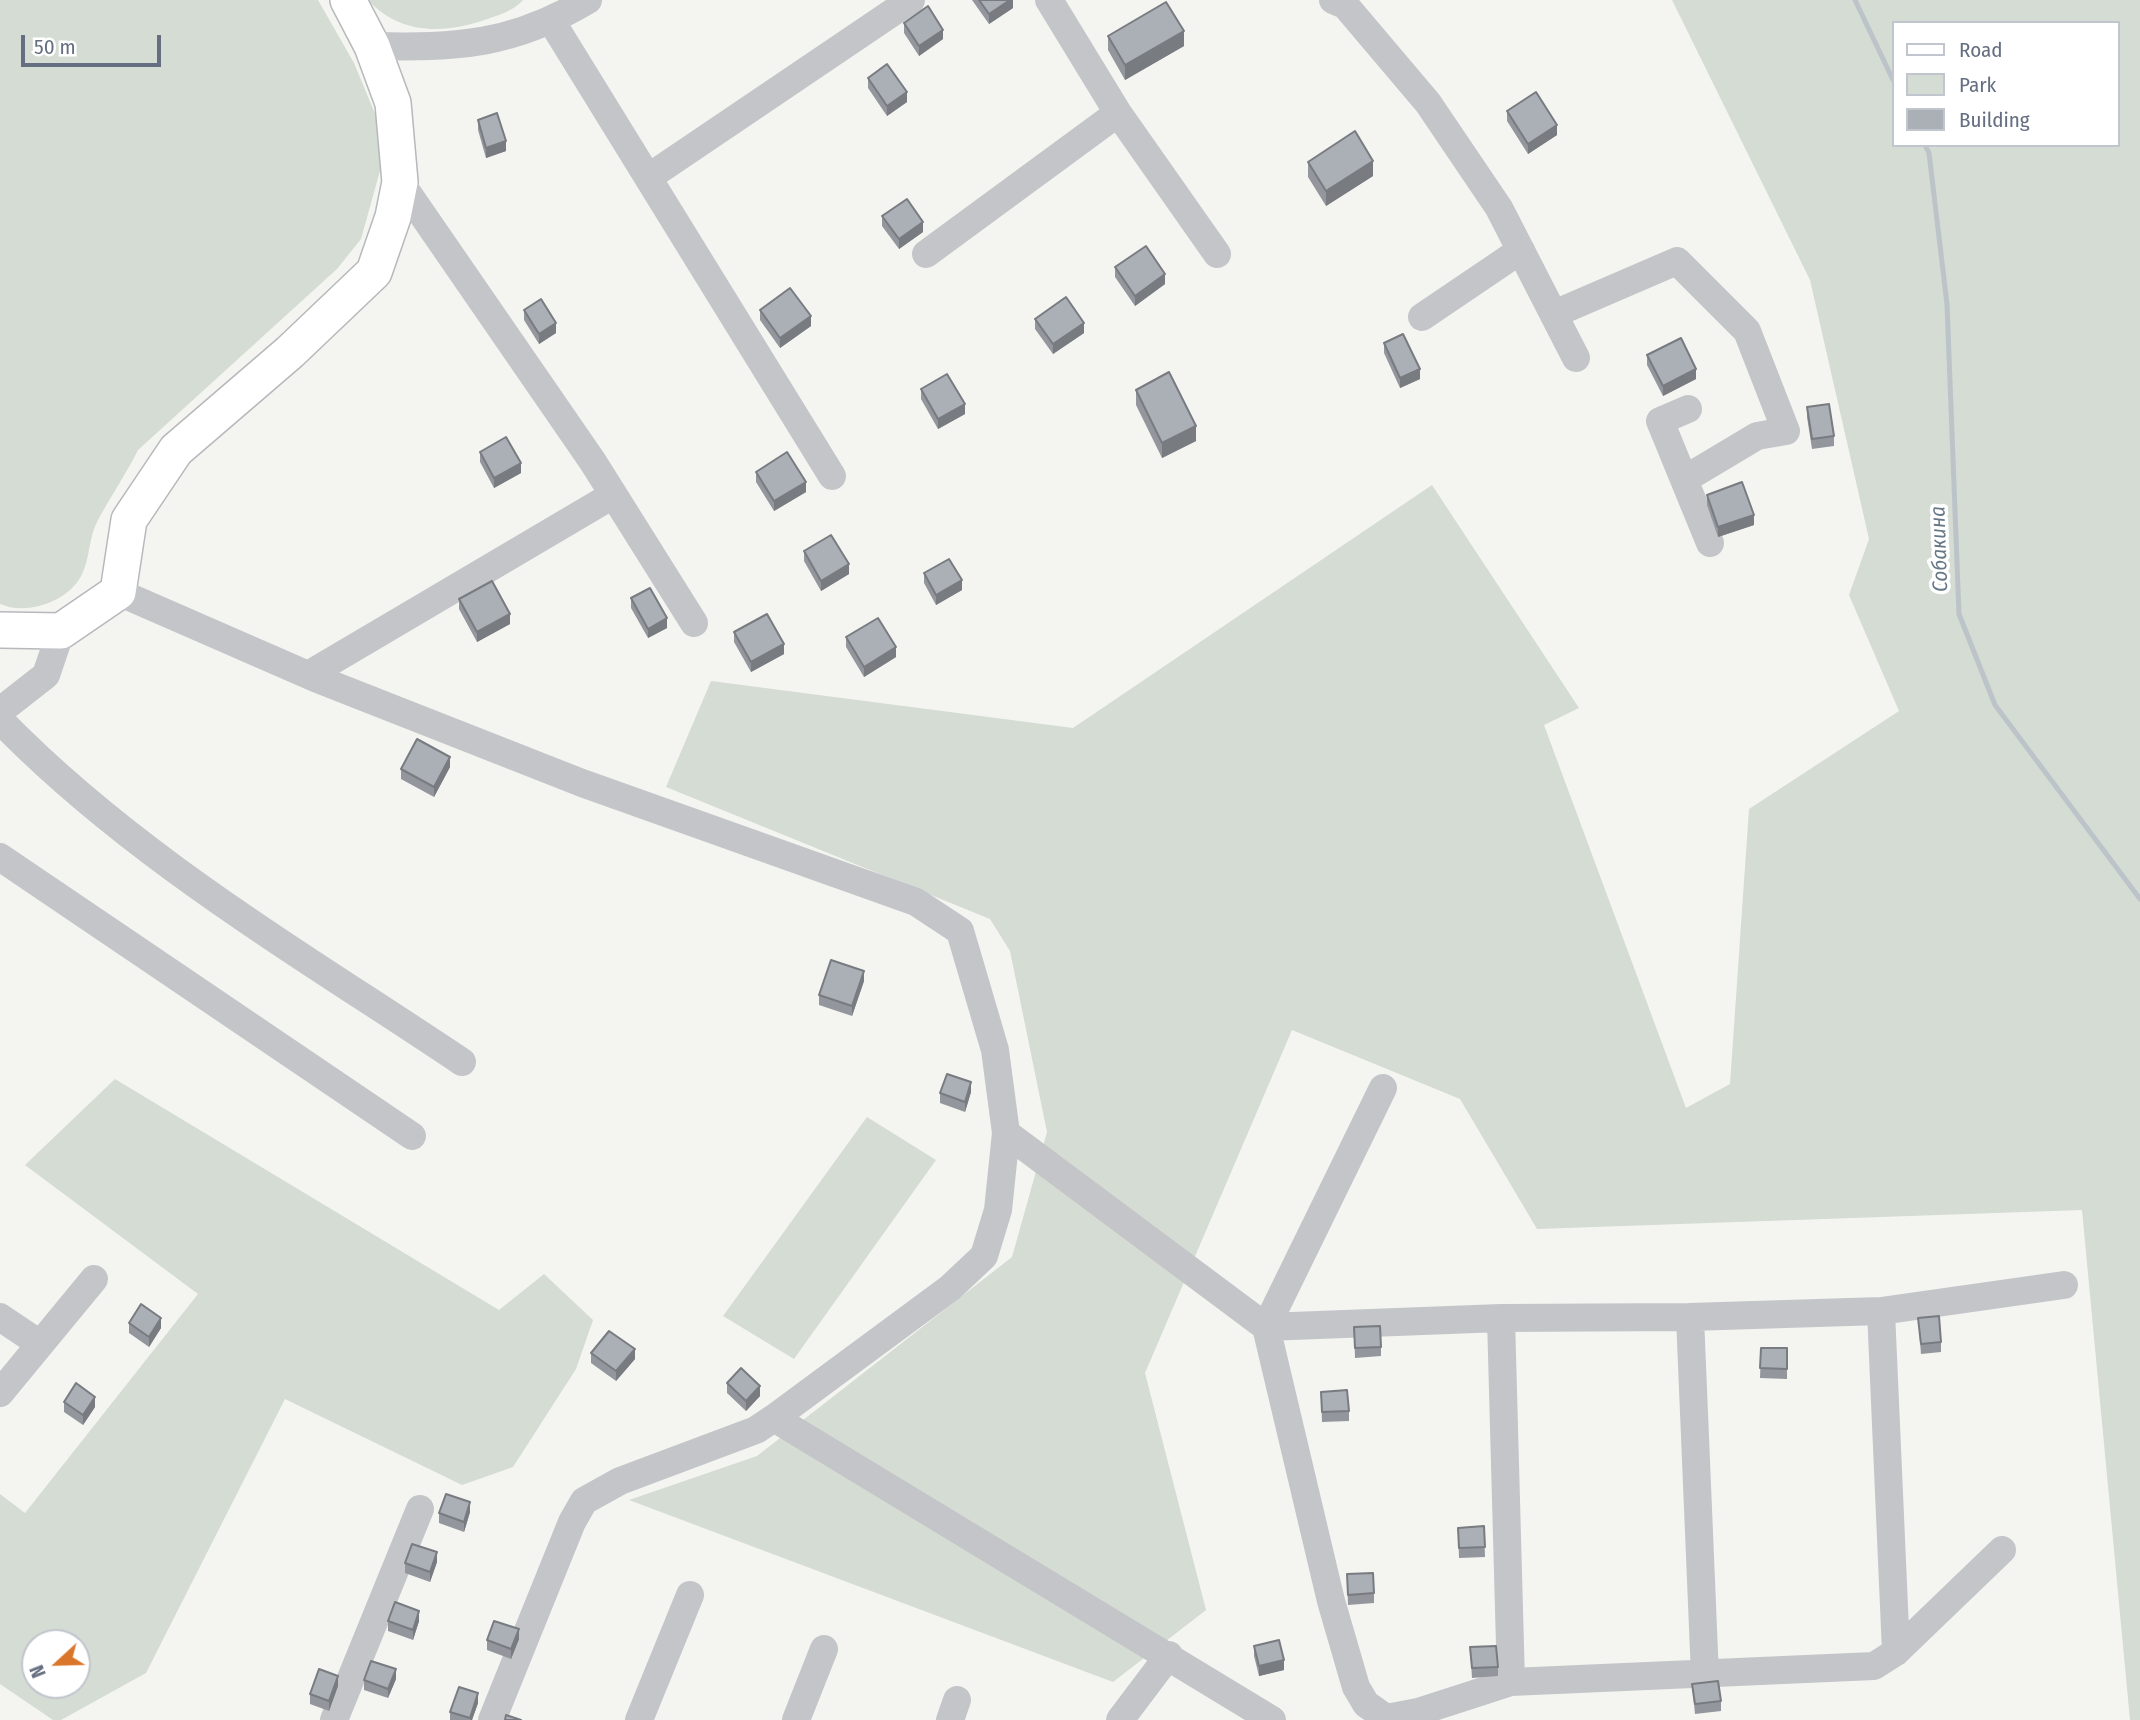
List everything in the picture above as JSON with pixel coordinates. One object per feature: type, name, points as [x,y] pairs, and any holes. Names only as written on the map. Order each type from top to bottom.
[{"type":"main road","points":[[0,630],[61,631],[118,592],[129,520],[176,450],[290,352],[374,272],[400,182],[393,103],[372,46],[348,0]]},
{"type":"street","points":[[372,46],[424,47],[492,41],[552,22],[588,0]]},
{"type":"street","points":[[649,177],[911,0]]},
{"type":"street","points":[[1049,0],[1118,113],[1217,254]]},
{"type":"street","points":[[1333,0],[1345,5],[1428,103],[1499,208],[1576,358]]},
{"type":"street","points":[[552,22],[832,476]]},
{"type":"street","points":[[926,254],[1118,113]]},
{"type":"street","points":[[400,182],[613,495],[694,623]]},
{"type":"street","points":[[1422,317],[1521,250]]},
{"type":"street","points":[[1554,314],[1677,261],[1747,331],[1786,431],[1757,436],[1685,479]]},
{"type":"street","points":[[1688,409],[1660,421],[1710,543]]},
{"type":"street","points":[[308,675],[613,495]]},
{"type":"street","points":[[118,592],[308,675],[582,783],[916,902],[960,931],[995,1050],[1006,1133],[998,1210],[984,1256],[950,1288],[756,1430],[620,1481],[584,1501],[572,1522],[492,1720]]},
{"type":"street","points":[[0,711],[47,675],[61,631]]},
{"type":"street","points":[[0,720],[35,756],[139,845],[462,1062]]},
{"type":"street","points":[[4,868],[412,1136]]},
{"type":"street","points":[[1383,1088],[1266,1327],[1331,1601],[1356,1687],[1366,1704],[1386,1718],[1418,1712],[1511,1682],[1705,1676],[1874,1666],[1896,1652],[2001,1550]]},
{"type":"street","points":[[1006,1133],[1266,1327],[1501,1318],[1690,1317],[1881,1311],[2064,1285]]},
{"type":"street","points":[[0,1393],[94,1279]]},
{"type":"street","points":[[1881,1311],[1896,1652]]},
{"type":"street","points":[[0,1317],[40,1344]]},
{"type":"street","points":[[1690,1317],[1705,1676]]},
{"type":"street","points":[[1501,1318],[1511,1682]]},
{"type":"street","points":[[774,1418],[1169,1655],[1272,1720]]},
{"type":"street","points":[[334,1720],[420,1509]]},
{"type":"street","points":[[639,1720],[690,1595]]},
{"type":"street","points":[[796,1720],[824,1649]]},
{"type":"street","points":[[1120,1720],[1169,1655]]},
{"type":"green space","points":[[0,0],[318,0],[354,63],[376,116],[383,160],[361,239],[337,269],[138,450],[95,526],[85,566],[77,582],[59,598],[35,607],[23,608],[0,604]]},
{"type":"green space","points":[[368,0],[523,0],[512,9],[494,16],[441,29],[410,26],[381,12]]},
{"type":"green space","points":[[1672,0],[2140,0],[2140,1720],[2130,1720],[2082,1210],[1537,1229],[1460,1099],[1292,1030],[1145,1373],[1206,1610],[1113,1682],[629,1500],[757,1456],[1012,1257],[1047,1132],[1010,951],[990,919],[666,787],[711,681],[1073,728],[1432,485],[1579,708],[1544,725],[1686,1108],[1730,1084],[1749,809],[1899,711],[1849,595],[1869,539],[1810,280]]},
{"type":"green space","points":[[115,1079],[499,1310],[544,1274],[593,1320],[576,1369],[513,1467],[462,1485],[285,1399],[146,1673],[61,1720],[53,1720],[22,1699],[91,1699],[91,1629],[21,1629],[21,1698],[0,1684],[0,1494],[25,1513],[198,1294],[25,1165]]},
{"type":"green space","points":[[867,1117],[936,1160],[794,1359],[723,1316]]},
{"type":"building","points":[[979,0],[1010,0],[989,14]]},
{"type":"building","points":[[1166,2],[1184,31],[1125,65],[1108,36]]},
{"type":"building","points":[[928,6],[943,30],[919,46],[904,23]]},
{"type":"building","points":[[887,64],[907,92],[887,106],[868,78]]},
{"type":"building","points":[[1536,92],[1557,125],[1528,144],[1507,111]]},
{"type":"building","points":[[497,113],[506,141],[486,148],[478,120]]},
{"type":"building","points":[[1355,131],[1373,161],[1326,191],[1308,162]]},
{"type":"building","points":[[907,199],[923,222],[899,239],[882,216]]},
{"type":"building","points":[[1146,246],[1165,274],[1135,296],[1115,267]]},
{"type":"building","points":[[790,288],[811,316],[780,338],[760,310]]},
{"type":"building","points":[[1066,297],[1084,323],[1053,344],[1035,319]]},
{"type":"building","points":[[541,299],[556,323],[539,334],[524,310]]},
{"type":"building","points":[[1403,334],[1420,369],[1400,378],[1384,343]]},
{"type":"building","points":[[1681,338],[1696,369],[1663,386],[1647,355]]},
{"type":"building","points":[[1169,372],[1196,426],[1162,443],[1136,390]]},
{"type":"building","points":[[947,374],[965,404],[938,419],[921,389]]},
{"type":"building","points":[[1829,404],[1834,436],[1812,439],[1807,407]]},
{"type":"building","points":[[506,437],[521,463],[494,478],[480,452]]},
{"type":"building","points":[[787,452],[806,482],[774,501],[756,472]]},
{"type":"building","points":[[1742,482],[1754,515],[1718,527],[1707,495]]},
{"type":"building","points":[[831,535],[849,564],[821,581],[804,551]]},
{"type":"building","points":[[949,559],[962,580],[936,595],[924,573]]},
{"type":"building","points":[[492,581],[510,614],[477,632],[459,599]]},
{"type":"building","points":[[650,588],[667,618],[648,629],[631,598]]},
{"type":"building","points":[[767,614],[784,644],[751,662],[734,632]]},
{"type":"building","points":[[878,618],[896,647],[864,667],[846,637]]},
{"type":"building","points":[[417,739],[450,757],[434,787],[401,769]]},
{"type":"building","points":[[831,960],[864,971],[852,1006],[819,995]]},
{"type":"building","points":[[947,1074],[971,1082],[965,1102],[940,1093]]},
{"type":"building","points":[[141,1304],[161,1318],[149,1337],[129,1323]]},
{"type":"building","points":[[1939,1316],[1941,1342],[1921,1344],[1918,1318]]},
{"type":"building","points":[[1380,1326],[1381,1347],[1355,1348],[1354,1327]]},
{"type":"building","points":[[609,1331],[635,1349],[616,1371],[591,1353]]},
{"type":"building","points":[[1761,1348],[1787,1348],[1787,1369],[1760,1368]]},
{"type":"building","points":[[741,1368],[760,1386],[746,1401],[727,1383]]},
{"type":"building","points":[[76,1383],[95,1397],[83,1415],[64,1402]]},
{"type":"building","points":[[1347,1390],[1349,1411],[1322,1412],[1321,1392]]},
{"type":"building","points":[[446,1494],[470,1502],[464,1522],[439,1513]]},
{"type":"building","points":[[1484,1526],[1485,1547],[1459,1548],[1458,1528]]},
{"type":"building","points":[[412,1544],[437,1552],[430,1572],[405,1563]]},
{"type":"building","points":[[1373,1573],[1374,1593],[1348,1595],[1347,1574]]},
{"type":"building","points":[[395,1602],[419,1611],[413,1630],[388,1621]]},
{"type":"building","points":[[494,1621],[519,1629],[511,1649],[487,1640]]},
{"type":"building","points":[[1279,1640],[1284,1660],[1259,1666],[1254,1646]]},
{"type":"building","points":[[1496,1646],[1498,1667],[1472,1668],[1470,1647]]},
{"type":"building","points":[[371,1661],[396,1669],[388,1689],[364,1680]]},
{"type":"building","points":[[319,1669],[338,1676],[329,1701],[310,1694]]},
{"type":"building","points":[[1718,1681],[1721,1701],[1695,1704],[1692,1684]]},
{"type":"building","points":[[459,1687],[478,1693],[470,1718],[450,1712]]},
{"type":"building","points":[[506,1715],[521,1720],[505,1720]]},
{"type":"waterway","name":"Собакина","points":[[1855,0],[1892,78]]},
{"type":"waterway","name":"Собакина","points":[[1926,147],[1929,153],[1947,304],[1959,614],[1995,705],[2140,899]]}]
